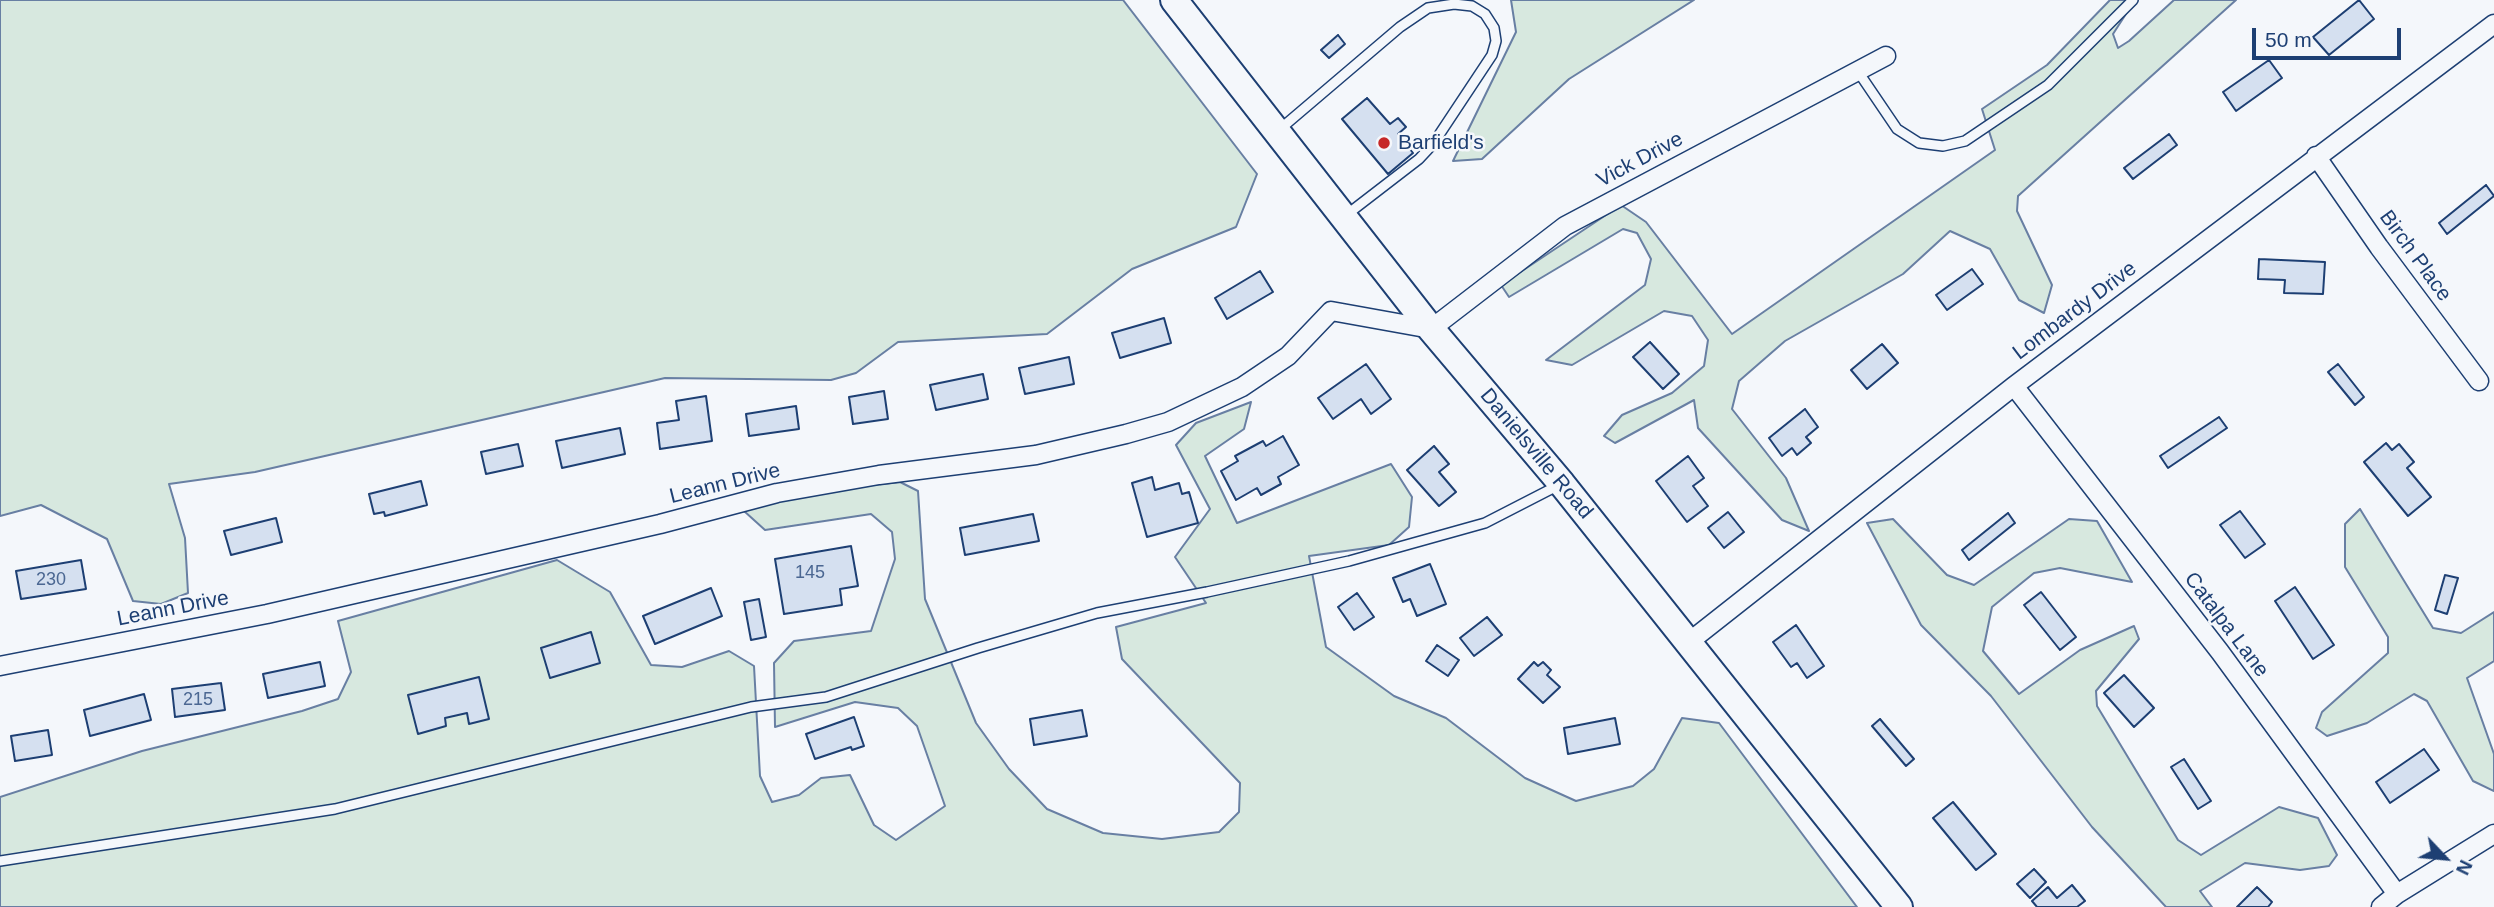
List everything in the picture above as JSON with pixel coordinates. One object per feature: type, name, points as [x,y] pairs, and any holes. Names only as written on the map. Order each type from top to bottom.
[{"type":"main road","name":"Danielsville Road","points":[[1174,0],[1431,329],[1562,484],[1899,907]]},
{"type":"street","name":"Lombardy Drive","points":[[1689,642],[2014,386],[2494,24]]},
{"type":"street","name":"Vick Drive","points":[[1431,329],[1565,226],[1886,56]]},
{"type":"street","name":"Birch Place","points":[[2316,156],[2379,247],[2480,381]]},
{"type":"street","name":"Leann Drive","points":[[0,666],[267,614],[660,524],[777,493],[879,475],[1036,455],[1126,434],[1168,422],[1242,387],[1288,356],[1331,311],[1431,329]]},
{"type":"street","name":"Catalpa Lane","points":[[2014,386],[2220,652],[2397,894]]},
{"type":"street","points":[[2381,907],[2397,894],[2494,834]]},
{"type":"lane","points":[[1857,71],[1897,129],[1919,143],[1943,146],[1965,141],[2048,85],[2133,0]]},
{"type":"lane","points":[[1277,132],[1400,26],[1428,8],[1454,4],[1472,6],[1485,14],[1494,28],[1496,41],[1492,55],[1433,144],[1419,159],[1343,217]]},
{"type":"lane","points":[[0,861],[335,809],[751,707],[826,697],[1097,613],[1349,561],[1485,523],[1562,484]]},
{"type":"shaded area","points":[[0,0],[1123,0],[1257,174],[1236,227],[1132,269],[1047,334],[898,342],[856,373],[831,380],[665,378],[255,472],[169,484],[185,538],[188,593],[161,604],[133,601],[107,539],[41,505],[0,516]]},
{"type":"shaded area","points":[[1511,0],[1694,0],[1569,79],[1482,159],[1453,161],[1516,32]]},
{"type":"shaded area","points":[[2110,0],[2135,0],[2113,34],[2118,48],[2174,0],[2236,0],[2018,196],[2017,211],[2052,285],[2044,313],[2019,300],[1990,249],[1950,231],[1903,274],[1785,341],[1739,381],[1732,409],[1786,478],[1809,531],[1782,520],[1698,428],[1694,400],[1615,443],[1604,436],[1622,415],[1672,393],[1704,366],[1708,340],[1692,316],[1664,311],[1572,365],[1546,360],[1645,285],[1651,259],[1637,233],[1623,229],[1509,297],[1501,285],[1621,205],[1646,222],[1732,334],[1995,150],[1982,109],[2047,65]]},
{"type":"shaded area","points":[[1251,402],[1244,429],[1205,456],[1237,523],[1391,464],[1412,497],[1409,527],[1389,545],[1309,556],[1326,647],[1394,696],[1446,718],[1525,778],[1576,801],[1633,786],[1654,769],[1682,718],[1719,723],[1857,907],[0,907],[0,797],[142,751],[302,711],[338,699],[351,672],[338,621],[557,560],[610,592],[651,665],[682,667],[729,651],[754,666],[760,776],[772,802],[799,795],[821,778],[850,775],[874,825],[896,840],[945,806],[917,726],[898,708],[855,702],[775,727],[774,663],[794,641],[871,631],[895,559],[892,532],[871,514],[765,530],[744,511],[754,498],[900,482],[918,491],[925,599],[976,723],[1009,769],[1047,809],[1103,833],[1162,839],[1219,832],[1239,812],[1240,783],[1122,659],[1116,627],[1206,603],[1175,557],[1210,509],[1176,445],[1196,423]]},
{"type":"shaded area","points":[[2360,509],[2433,628],[2461,633],[2494,612],[2494,661],[2467,678],[2494,754],[2494,791],[2473,781],[2427,701],[2414,694],[2367,723],[2327,736],[2316,728],[2322,712],[2388,653],[2388,637],[2345,567],[2345,524]]},
{"type":"shaded area","points":[[1893,519],[1947,575],[1974,585],[2069,519],[2097,521],[2132,582],[2060,568],[2034,573],[1992,607],[1983,651],[2019,694],[2080,650],[2134,626],[2139,639],[2096,691],[2097,706],[2178,840],[2201,855],[2279,807],[2318,818],[2337,855],[2329,866],[2300,870],[2245,863],[2200,891],[2212,907],[2166,907],[2092,827],[1991,696],[1921,625],[1867,523]]},
{"type":"building","points":[[2359,0],[2374,19],[2329,55],[2313,37]]},
{"type":"building","points":[[1338,35],[1345,44],[1329,58],[1321,50]]},
{"type":"building","points":[[2269,60],[2282,78],[2236,111],[2223,92]]},
{"type":"building","name":"Barfield's","points":[[1367,98],[1390,124],[1398,118],[1406,127],[1398,134],[1413,153],[1388,174],[1342,119]]},
{"type":"building","points":[[2169,134],[2177,145],[2133,179],[2124,168]]},
{"type":"building","points":[[2486,185],[2494,196],[2447,234],[2439,223]]},
{"type":"building","points":[[2259,259],[2325,262],[2323,294],[2284,293],[2285,280],[2258,279]]},
{"type":"building","points":[[1972,269],[1983,284],[1947,310],[1936,295]]},
{"type":"building","points":[[1260,271],[1273,292],[1227,319],[1215,298]]},
{"type":"building","points":[[1164,318],[1171,343],[1120,358],[1112,333]]},
{"type":"building","points":[[1650,342],[1679,374],[1663,389],[1633,357]]},
{"type":"building","points":[[1882,344],[1898,363],[1867,389],[1851,370]]},
{"type":"building","points":[[1069,357],[1074,384],[1025,394],[1019,368]]},
{"type":"building","points":[[1366,364],[1391,399],[1371,414],[1361,399],[1333,419],[1318,398]]},
{"type":"building","points":[[2338,364],[2364,397],[2355,405],[2328,372]]},
{"type":"building","points":[[983,374],[988,399],[936,410],[930,385]]},
{"type":"building","points":[[884,391],[888,419],[853,424],[849,397]]},
{"type":"building","points":[[706,396],[712,441],[660,449],[657,423],[679,420],[676,401]]},
{"type":"building","points":[[796,406],[799,429],[749,436],[746,414]]},
{"type":"building","points":[[1805,409],[1818,427],[1806,437],[1811,443],[1797,455],[1792,448],[1782,456],[1769,438]]},
{"type":"building","points":[[2219,417],[2227,428],[2168,468],[2160,456]]},
{"type":"building","points":[[620,428],[625,454],[562,468],[556,441]]},
{"type":"building","points":[[1283,436],[1299,465],[1278,477],[1281,484],[1261,495],[1257,488],[1236,500],[1221,471],[1238,461],[1235,456],[1263,441],[1266,446]]},
{"type":"building","points":[[2386,443],[2392,450],[2399,444],[2414,462],[2407,468],[2431,497],[2408,516],[2364,462]]},
{"type":"building","points":[[518,444],[523,466],[486,474],[481,452]]},
{"type":"building","points":[[1434,446],[1449,464],[1439,472],[1456,492],[1439,506],[1407,470]]},
{"type":"building","points":[[1688,456],[1704,478],[1693,486],[1708,506],[1687,522],[1656,481]]},
{"type":"building","points":[[1152,477],[1155,490],[1179,483],[1182,494],[1189,492],[1198,523],[1147,537],[1132,483]]},
{"type":"building","points":[[421,481],[427,505],[385,516],[384,512],[374,514],[369,494]]},
{"type":"building","points":[[2240,511],[2265,544],[2245,558],[2220,525]]},
{"type":"building","points":[[1728,512],[1744,532],[1724,548],[1708,528]]},
{"type":"building","points":[[2008,513],[2015,523],[1969,560],[1962,550]]},
{"type":"building","points":[[1033,514],[1039,541],[965,555],[960,528]]},
{"type":"building","points":[[276,518],[282,542],[231,555],[224,531]]},
{"type":"building","points":[[851,546],[858,586],[840,589],[842,605],[784,614],[775,559]]},
{"type":"building","points":[[81,560],[86,589],[21,599],[16,571]]},
{"type":"building","points":[[1430,564],[1446,604],[1417,616],[1410,599],[1403,602],[1393,578]]},
{"type":"building","points":[[2445,575],[2458,578],[2447,614],[2435,610]]},
{"type":"building","points":[[2295,587],[2334,645],[2313,659],[2275,601]]},
{"type":"building","points":[[711,588],[722,616],[655,644],[643,616]]},
{"type":"building","points":[[2041,592],[2076,637],[2060,650],[2024,605]]},
{"type":"building","points":[[1357,593],[1374,617],[1354,630],[1338,607]]},
{"type":"building","points":[[759,599],[766,637],[751,640],[744,602]]},
{"type":"building","points":[[1487,617],[1502,635],[1474,656],[1460,638]]},
{"type":"building","points":[[1796,625],[1824,666],[1807,678],[1797,663],[1791,667],[1773,642]]},
{"type":"building","points":[[591,632],[600,663],[550,678],[541,648]]},
{"type":"building","points":[[1437,645],[1459,660],[1448,676],[1426,661]]},
{"type":"building","points":[[320,662],[325,686],[268,698],[263,674]]},
{"type":"building","points":[[1534,662],[1538,666],[1543,662],[1551,670],[1547,675],[1560,687],[1543,703],[1518,679]]},
{"type":"building","points":[[2124,675],[2154,708],[2134,727],[2104,693]]},
{"type":"building","points":[[479,677],[489,719],[469,724],[467,713],[445,718],[446,726],[418,734],[408,695]]},
{"type":"building","points":[[221,683],[225,710],[175,717],[172,689]]},
{"type":"building","points":[[144,694],[151,720],[90,736],[84,710]]},
{"type":"building","points":[[1082,710],[1087,736],[1034,745],[1030,719]]},
{"type":"building","points":[[854,717],[864,746],[852,750],[851,747],[815,759],[806,734]]},
{"type":"building","points":[[1615,718],[1620,744],[1568,754],[1564,728]]},
{"type":"building","points":[[1880,719],[1914,759],[1906,766],[1872,726]]},
{"type":"building","points":[[48,730],[52,755],[15,761],[11,736]]},
{"type":"building","points":[[2424,749],[2439,770],[2390,803],[2376,782]]},
{"type":"building","points":[[2184,759],[2211,801],[2198,809],[2171,767]]},
{"type":"building","points":[[1953,802],[1996,854],[1976,870],[1933,818]]},
{"type":"building","points":[[2034,869],[2046,882],[2030,898],[2017,884]]},
{"type":"building","points":[[2072,885],[2085,901],[2077,907],[2037,907],[2032,901],[2048,887],[2057,898]]},
{"type":"building","points":[[2257,887],[2272,902],[2268,907],[2237,907]]},
{"type":"place","name":"Barfield's","points":[[1384,143]]}]
